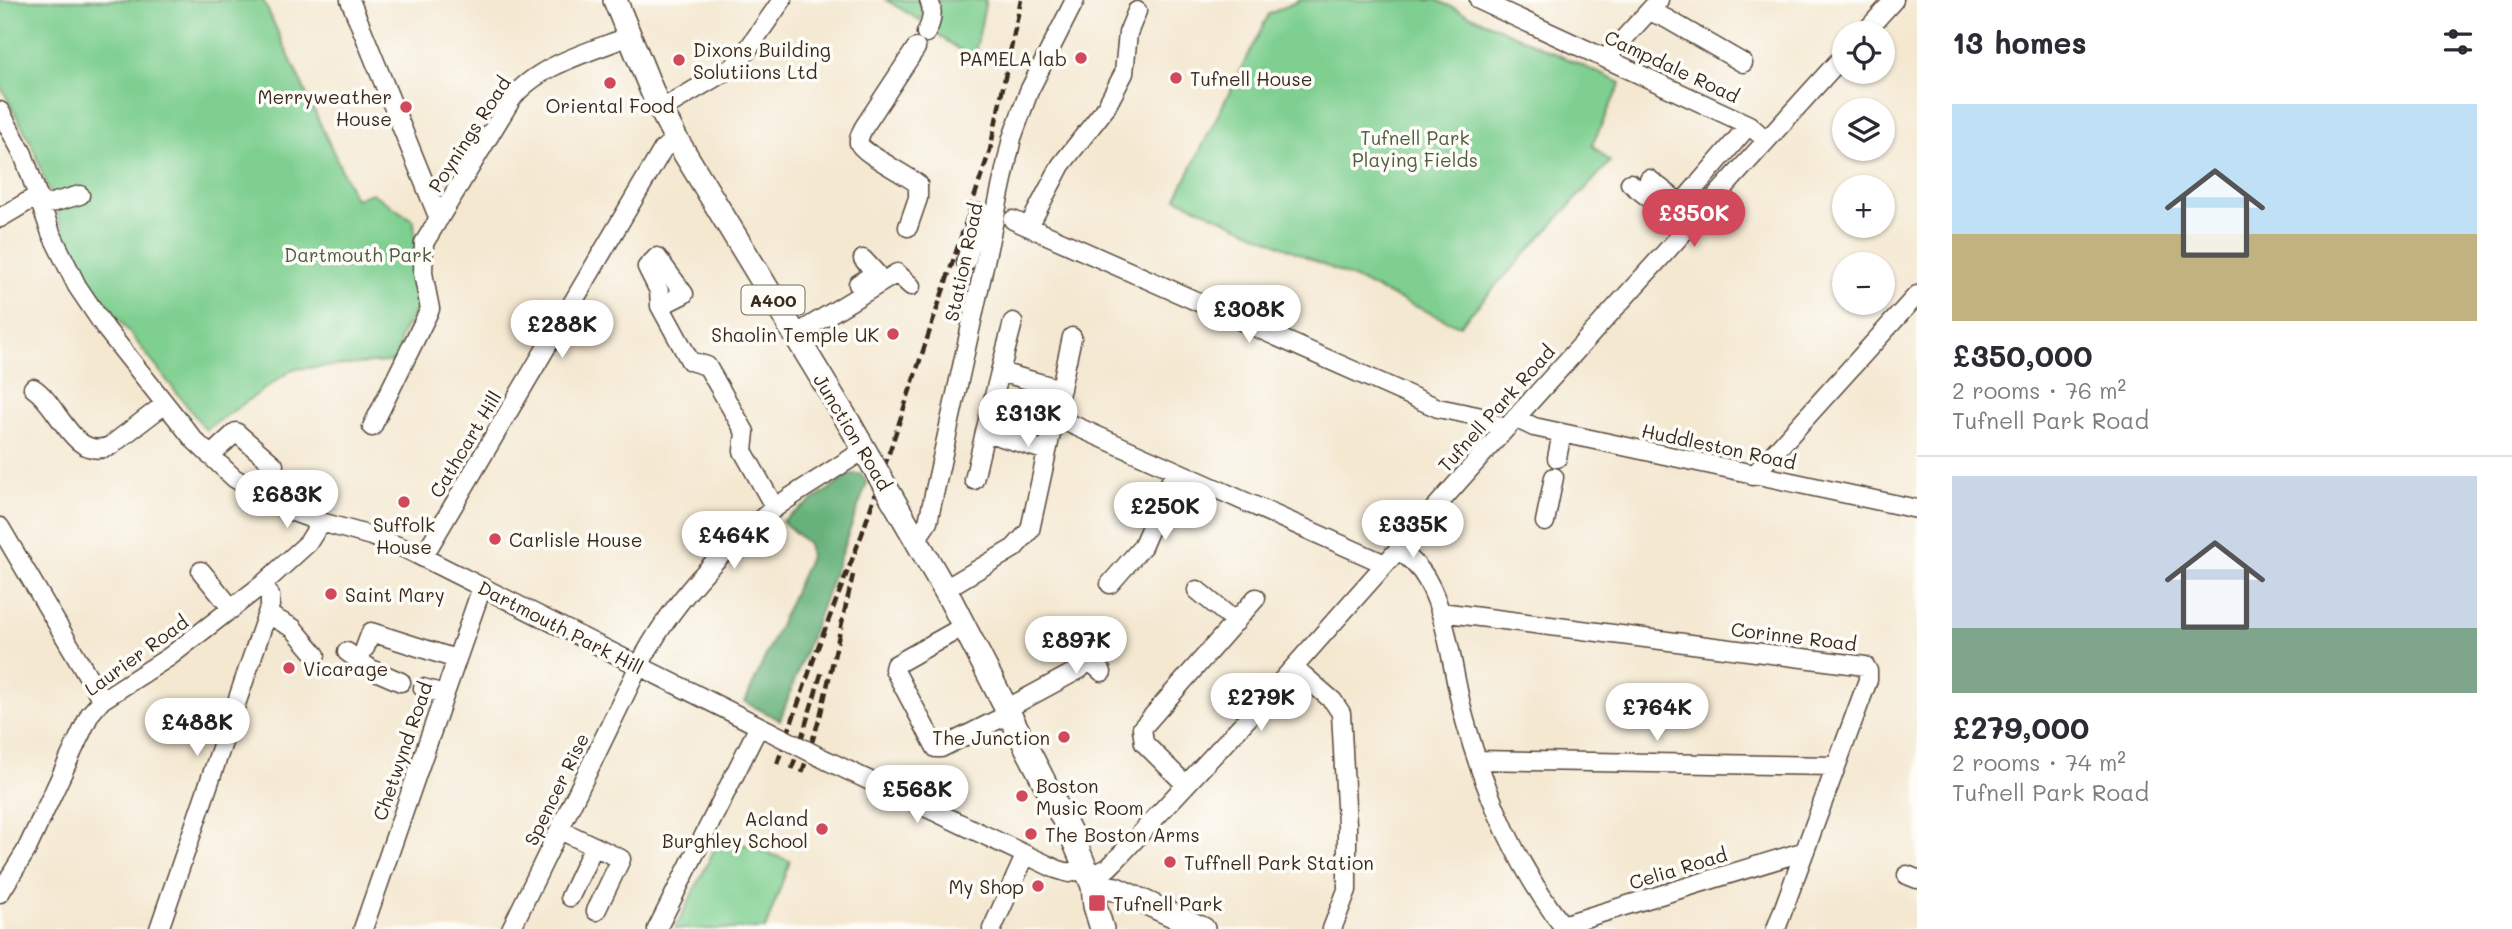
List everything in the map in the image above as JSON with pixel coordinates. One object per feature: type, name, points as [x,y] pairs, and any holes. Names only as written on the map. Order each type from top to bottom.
[{"type":"main road","name":"Junction Road","points":[[615,0],[660,110],[849,423],[945,589],[1072,836],[1089,877]]},
{"type":"main road","name":"A400","points":[[1089,877],[1102,929]]},
{"type":"main road","points":[[1089,877],[1203,929]]},
{"type":"street","points":[[350,0],[439,219]]},
{"type":"street","points":[[660,110],[741,59],[782,0]]},
{"type":"street","points":[[926,33],[931,24],[929,0]]},
{"type":"street","name":"Station Road","points":[[916,540],[928,522],[1017,120],[1075,0]]},
{"type":"street","name":"Campdale Road","points":[[1479,0],[1749,125],[1766,140]]},
{"type":"street","points":[[1875,21],[1895,0]]},
{"type":"street","points":[[1606,58],[1654,6],[1667,19],[1743,63]]},
{"type":"street","name":"Huddleston Road","points":[[1137,11],[1128,33],[1124,72],[1105,109],[1021,223],[1438,408],[1917,509]]},
{"type":"street","name":"Poynings Road","points":[[372,427],[430,309],[423,273],[424,243],[511,100],[532,78],[546,70],[629,36]]},
{"type":"street","points":[[908,227],[918,198],[918,184],[887,163],[864,152],[859,145],[859,138],[916,48]]},
{"type":"street","name":"Tufnell Park Road","points":[[1089,877],[1108,868],[1186,785],[1832,68]]},
{"type":"street","name":"Dartmouth Park Hill","points":[[0,111],[23,154],[62,259],[77,286],[106,329],[164,404],[210,456],[254,493],[321,523],[384,540],[422,557],[826,760],[1025,856],[1069,873],[1089,877]]},
{"type":"street","points":[[1681,204],[1749,125]]},
{"type":"street","name":"Cathcart Hill","points":[[422,557],[663,149],[676,139]]},
{"type":"street","points":[[1715,164],[1732,178]]},
{"type":"street","points":[[1649,180],[1681,204],[1692,223]]},
{"type":"street","points":[[1630,183],[1692,223]]},
{"type":"street","points":[[0,218],[39,201],[80,195]]},
{"type":"street","points":[[966,262],[978,213],[995,216]]},
{"type":"street","points":[[792,330],[876,273],[863,259]]},
{"type":"street","points":[[792,330],[897,273],[911,286]]},
{"type":"street","points":[[1753,475],[1917,295]]},
{"type":"street","points":[[660,306],[690,361],[707,366],[746,432],[743,451],[775,508]]},
{"type":"street","points":[[974,480],[1013,321]]},
{"type":"street","points":[[945,589],[1014,548],[1030,530],[1072,337]]},
{"type":"street","points":[[1000,372],[1061,389]]},
{"type":"street","points":[[33,388],[47,400],[78,441],[93,450],[110,446],[164,404]]},
{"type":"street","points":[[1055,417],[1385,564]]},
{"type":"street","points":[[210,456],[236,432],[274,465]]},
{"type":"street","points":[[985,432],[1047,452]]},
{"type":"street","points":[[1557,458],[1562,433]]},
{"type":"street","name":"Spencer Rise","points":[[511,929],[657,634],[698,582],[736,541],[775,508],[864,450]]},
{"type":"street","points":[[1110,584],[1142,547],[1175,471]]},
{"type":"street","points":[[1545,522],[1554,477]]},
{"type":"street","name":"Laurier Road","points":[[0,893],[26,851],[90,714],[103,700],[169,657],[263,584],[308,543],[321,523]]},
{"type":"street","points":[[0,527],[103,700]]},
{"type":"street","points":[[1398,549],[1427,580],[1440,612],[1465,723],[1477,760],[1514,850],[1564,927]]},
{"type":"street","points":[[201,570],[232,609]]},
{"type":"street","points":[[159,929],[267,614],[270,596],[263,584]]},
{"type":"street","name":"Chetwynd Road","points":[[363,929],[482,587]]},
{"type":"street","points":[[1197,590],[1236,622]]},
{"type":"street","points":[[1186,785],[1144,743],[1142,727],[1256,598]]},
{"type":"street","name":"Corinne Road","points":[[1440,612],[1865,666],[1868,680],[1776,929]]},
{"type":"street","points":[[267,614],[293,628],[316,654]]},
{"type":"street","points":[[964,626],[895,665],[894,669],[936,748],[941,748],[1080,669],[1082,655],[1102,672]]},
{"type":"street","points":[[401,682],[371,670],[356,650],[371,632],[456,659]]},
{"type":"street","points":[[1294,667],[1334,701],[1341,713],[1348,824],[1347,890],[1332,929]]},
{"type":"street","points":[[424,688],[444,694]]},
{"type":"street","points":[[657,929],[728,804],[764,729]]},
{"type":"street","points":[[1477,760],[1836,766]]},
{"type":"street","points":[[560,830],[621,859],[596,911]]},
{"type":"street","points":[[570,897],[594,846]]},
{"type":"street","name":"Celia Road","points":[[1564,927],[1805,851]]},
{"type":"street","points":[[992,929],[1025,856]]},
{"type":"green space","name":"Dartmouth Park","points":[[0,0],[263,0],[355,199],[372,193],[414,221],[419,304],[400,337],[399,361],[293,369],[206,430],[99,294],[69,245],[32,145],[0,85]]},
{"type":"green space","points":[[886,0],[922,0],[924,5],[921,21]]},
{"type":"green space","points":[[938,0],[986,0],[974,59],[935,33]]},
{"type":"green space","name":"Tufnell Park Playing Fields","points":[[1300,0],[1436,0],[1621,83],[1592,145],[1610,162],[1459,326],[1176,198],[1269,14]]},
{"type":"green space","points":[[852,474],[861,474],[867,483],[780,720],[745,702],[810,557],[808,544],[782,521]]},
{"type":"green space","points":[[721,836],[790,861],[765,929],[675,929]]},
{"type":"railway","points":[[777,764],[862,534],[990,150],[1021,0]]},
{"type":"railway","points":[[802,773],[820,717],[853,575]]},
{"type":"railway","points":[[792,769],[822,671]]},
{"type":"place","name":"PAMELA lab","points":[[1081,58]]},
{"type":"place","name":"Dixons Building Solutiions Ltd","points":[[679,60]]},
{"type":"place","name":"Tufnell House","points":[[1176,78]]},
{"type":"place","name":"Oriental Food","points":[[610,83]]},
{"type":"place","name":"Merryweather House","points":[[406,107]]},
{"type":"place","name":"Shaolin Temple UK","points":[[893,334]]},
{"type":"place","name":"Suffolk House","points":[[404,502]]},
{"type":"place","name":"Carlisle House","points":[[495,539]]},
{"type":"place","name":"Saint Mary","points":[[331,594]]},
{"type":"place","name":"Vicarage","points":[[289,668]]},
{"type":"place","name":"The Junction","points":[[1064,737]]},
{"type":"place","name":"Boston Music Room","points":[[1022,796]]},
{"type":"place","name":"Acland Burghley School","points":[[822,829]]},
{"type":"place","name":"The Boston Arms","points":[[1031,834]]},
{"type":"place","name":"Tuffnell Park Station","points":[[1170,862]]},
{"type":"place","name":"My Shop","points":[[1038,886]]},
{"type":"place","name":"Tufnell Park","points":[[1097,903]]}]
